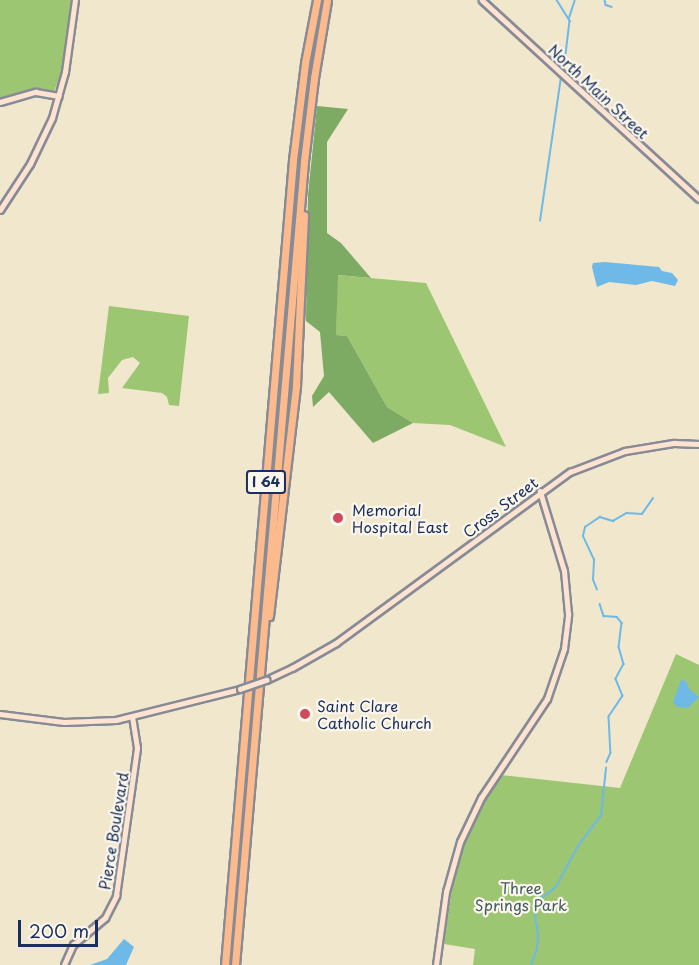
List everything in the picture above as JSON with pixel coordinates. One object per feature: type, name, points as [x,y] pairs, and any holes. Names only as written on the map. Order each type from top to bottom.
[{"type":"highway","name":"I 64","points":[[225,965],[294,160],[305,63],[317,0]]},
{"type":"highway","points":[[235,965],[262,660],[284,503],[295,397],[310,104],[327,0]]},
{"type":"main road","points":[[0,210],[37,151],[59,96],[68,56],[75,0]]},
{"type":"main road","name":"North Main Street","points":[[482,0],[699,199]]},
{"type":"main road","points":[[0,102],[36,92],[59,96]]},
{"type":"main road","name":"Cross Street","points":[[0,714],[64,722],[97,722],[132,717],[266,680],[336,643],[570,472],[625,451],[675,443],[699,444]]},
{"type":"main road","points":[[436,965],[447,891],[460,842],[481,798],[547,699],[564,649],[568,614],[564,571],[540,492]]},
{"type":"main road","name":"Pierce Boulevard","points":[[64,965],[74,945],[105,918],[116,896],[137,748],[132,717]]},
{"type":"green space","points":[[0,0],[73,0],[65,64],[51,99],[41,95],[31,96],[0,106]]},
{"type":"green space","points":[[317,106],[348,109],[327,142],[327,233],[341,243],[371,278],[338,275],[336,335],[347,336],[387,407],[413,423],[373,443],[329,392],[313,407],[312,396],[324,376],[320,332],[306,321],[308,195]]},
{"type":"green space","points":[[337,275],[426,283],[506,447],[450,425],[413,423],[387,407],[347,336],[336,335]]},
{"type":"green space","points":[[109,306],[189,316],[179,406],[169,405],[167,397],[162,393],[122,388],[140,363],[133,357],[122,360],[108,378],[109,393],[98,394]]},
{"type":"green space","name":"Three Springs Park","points":[[676,654],[699,665],[699,965],[473,965],[475,949],[444,944],[453,882],[468,831],[500,775],[620,788]]},
{"type":"water","points":[[593,263],[659,267],[662,271],[672,273],[678,280],[675,286],[652,281],[636,285],[609,282],[597,287]]},
{"type":"water","points":[[681,680],[686,681],[689,689],[699,697],[688,708],[677,707],[673,702]]},
{"type":"water","points":[[124,939],[134,947],[126,965],[90,965],[107,959]]},
{"type":"waterway","points":[[557,0],[570,21],[564,71]]},
{"type":"waterway","points":[[569,18],[575,0]]},
{"type":"waterway","points":[[605,0],[606,5],[612,7]]},
{"type":"waterway","points":[[540,221],[561,77]]},
{"type":"waterway","points":[[597,590],[593,580],[594,560],[583,536],[585,527],[600,517],[613,521],[627,513],[642,514],[653,498]]},
{"type":"waterway","points":[[600,604],[604,616],[617,617],[622,623],[619,647],[624,664],[616,679],[623,696],[609,717],[611,753],[607,762]]},
{"type":"waterway","points":[[531,965],[537,949],[538,933],[535,917],[540,899],[556,887],[578,846],[601,815],[606,768]]},
{"type":"place","name":"Memorial Hospital East","points":[[338,518]]},
{"type":"place","name":"Saint Clare Catholic Church","points":[[305,714]]}]
